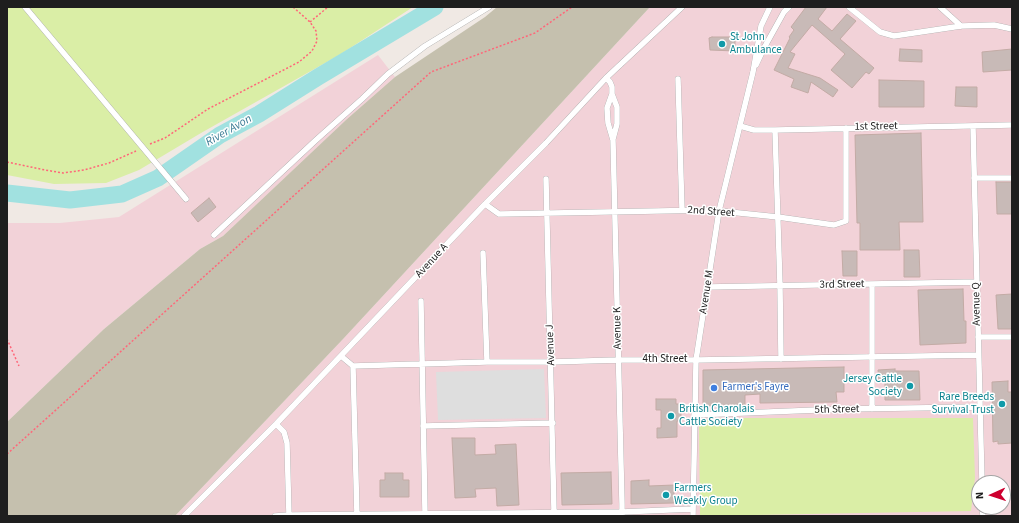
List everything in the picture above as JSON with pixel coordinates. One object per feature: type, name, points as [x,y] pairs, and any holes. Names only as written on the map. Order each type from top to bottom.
[{"type":"lane","points":[[25,7],[186,199]]},
{"type":"lane","points":[[214,235],[388,74],[425,46],[489,7]]},
{"type":"lane","name":"Avenue A","points":[[184,516],[276,424],[485,204],[546,143],[606,78],[682,7]]},
{"type":"lane","points":[[753,72],[761,26],[770,7]]},
{"type":"lane","points":[[753,72],[764,48],[784,12],[789,7]]},
{"type":"lane","points":[[849,7],[880,32],[894,36],[960,26],[994,25],[1012,29]]},
{"type":"lane","points":[[940,7],[960,26]]},
{"type":"lane","name":"Avenue M","points":[[693,516],[696,360],[719,211],[753,72]]},
{"type":"lane","name":"Avenue K","points":[[606,78],[610,82],[612,94],[617,107],[617,124],[613,140]]},
{"type":"lane","points":[[678,79],[682,210]]},
{"type":"lane","name":"Avenue K","points":[[612,94],[607,108],[608,123],[613,140],[622,514]]},
{"type":"lane","name":"1st Street","points":[[740,126],[754,130],[775,130],[1012,125]]},
{"type":"lane","name":"Avenue Q","points":[[973,126],[982,475]]},
{"type":"lane","name":"2nd Street","points":[[485,204],[499,214],[682,210],[719,211],[778,217],[834,226],[846,221],[846,128]]},
{"type":"lane","points":[[775,130],[781,359]]},
{"type":"lane","points":[[974,178],[1012,178]]},
{"type":"lane","name":"Avenue J","points":[[546,179],[554,512]]},
{"type":"lane","points":[[484,253],[487,362]]},
{"type":"lane","name":"3rd Street","points":[[708,287],[977,282]]},
{"type":"lane","points":[[872,285],[872,409]]},
{"type":"lane","points":[[421,301],[425,514]]},
{"type":"lane","points":[[978,338],[1012,337]]},
{"type":"lane","name":"4th Street","points":[[353,366],[487,362],[978,355]]},
{"type":"lane","points":[[341,356],[353,366],[357,516]]},
{"type":"lane","name":"5th Street","points":[[694,415],[979,407]]},
{"type":"lane","points":[[423,426],[552,422]]},
{"type":"lane","points":[[276,424],[284,432],[287,443],[289,515]]},
{"type":"lane","points":[[275,516],[554,512],[622,514],[692,509]]},
{"type":"path","points":[[7,162],[63,173],[84,170],[109,164],[165,138],[208,109],[299,62],[312,51],[317,41],[316,31],[310,22],[293,7]]},
{"type":"path","points":[[310,22],[328,7]]},
{"type":"path","points":[[7,454],[431,72],[535,33],[572,7]]},
{"type":"path","points":[[7,339],[19,366]]},
{"type":"shaded area","points":[[497,7],[650,7],[344,338],[175,516],[7,516],[7,422],[104,329],[200,249],[223,236],[347,119],[395,77],[485,17]]},
{"type":"shaded area","points":[[650,7],[1012,7],[1012,516],[175,516],[344,338]]},
{"type":"shaded area","points":[[378,55],[395,77],[347,119],[223,236],[200,249],[104,329],[7,422],[7,223],[60,223],[119,217]]},
{"type":"shaded area","points":[[544,369],[546,418],[438,420],[436,372]]},
{"type":"green space","points":[[7,7],[413,7],[341,54],[201,133],[139,170],[106,183],[54,184],[7,175]]},
{"type":"green space","points":[[719,418],[973,418],[975,475],[971,475],[971,511],[700,516],[699,425],[705,420]]},
{"type":"building","points":[[806,7],[827,7],[818,19],[832,31],[847,14],[856,21],[840,39],[874,68],[869,74],[866,72],[852,88],[831,70],[845,54],[812,25],[790,52],[795,54],[788,68],[820,78],[838,90],[833,97],[811,82],[808,93],[791,87],[794,79],[774,70],[790,38],[789,37],[794,30],[791,27]]},
{"type":"building","name":"St John Ambulance","points":[[735,37],[735,51],[710,50],[709,38]]},
{"type":"building","points":[[900,49],[922,50],[922,62],[899,61]]},
{"type":"building","points":[[1012,49],[1012,70],[983,72],[982,52]]},
{"type":"building","points":[[879,80],[924,81],[924,107],[879,107]]},
{"type":"building","points":[[956,87],[977,87],[977,107],[955,106]]},
{"type":"building","points":[[921,133],[923,222],[899,222],[900,250],[860,250],[860,223],[857,223],[855,135]]},
{"type":"building","points":[[996,182],[1012,182],[1012,214],[997,214]]},
{"type":"building","points":[[209,198],[216,207],[198,222],[191,213]]},
{"type":"building","points":[[904,250],[919,250],[920,277],[904,277]]},
{"type":"building","points":[[842,251],[857,251],[857,276],[843,276]]},
{"type":"building","points":[[963,289],[964,321],[966,321],[966,343],[920,345],[918,290]]},
{"type":"building","points":[[1012,294],[1012,329],[998,329],[996,295]]},
{"type":"building","points":[[844,367],[844,392],[836,392],[837,402],[760,403],[760,394],[745,395],[745,405],[703,406],[703,370]]},
{"type":"building","points":[[895,369],[895,371],[919,371],[920,400],[885,400],[885,380],[879,380],[878,370]]},
{"type":"building","points":[[1008,381],[1008,392],[1012,392],[1012,443],[998,444],[998,441],[993,442],[992,382]]},
{"type":"building","name":"British Charolais Cattle Society","points":[[656,399],[676,399],[676,404],[681,404],[681,421],[677,421],[677,437],[657,438],[657,428],[661,428],[661,410],[656,410]]},
{"type":"building","points":[[452,438],[475,438],[475,455],[496,454],[495,445],[516,444],[519,505],[497,506],[496,488],[475,489],[476,497],[455,498]]},
{"type":"building","points":[[611,472],[612,504],[562,505],[561,473]]},
{"type":"building","points":[[385,473],[403,473],[403,480],[409,480],[409,497],[380,497],[380,480],[385,480]]},
{"type":"building","points":[[649,480],[649,486],[674,485],[674,503],[631,504],[631,481]]},
{"type":"waterway","name":"River Avon","points":[[7,193],[70,200],[122,194],[158,178],[220,135],[259,114],[435,7]]},
{"type":"place","name":"St John Ambulance","points":[[722,44]]},
{"type":"place","name":"Jersey Cattle Society","points":[[910,386]]},
{"type":"place","name":"Farmer's Fayre","points":[[714,388]]},
{"type":"place","name":"Rare Breeds Survival Trust","points":[[1002,404]]},
{"type":"place","name":"British Charolais Cattle Society","points":[[671,416]]},
{"type":"place","name":"Farmers Weekly Group","points":[[666,495]]}]
